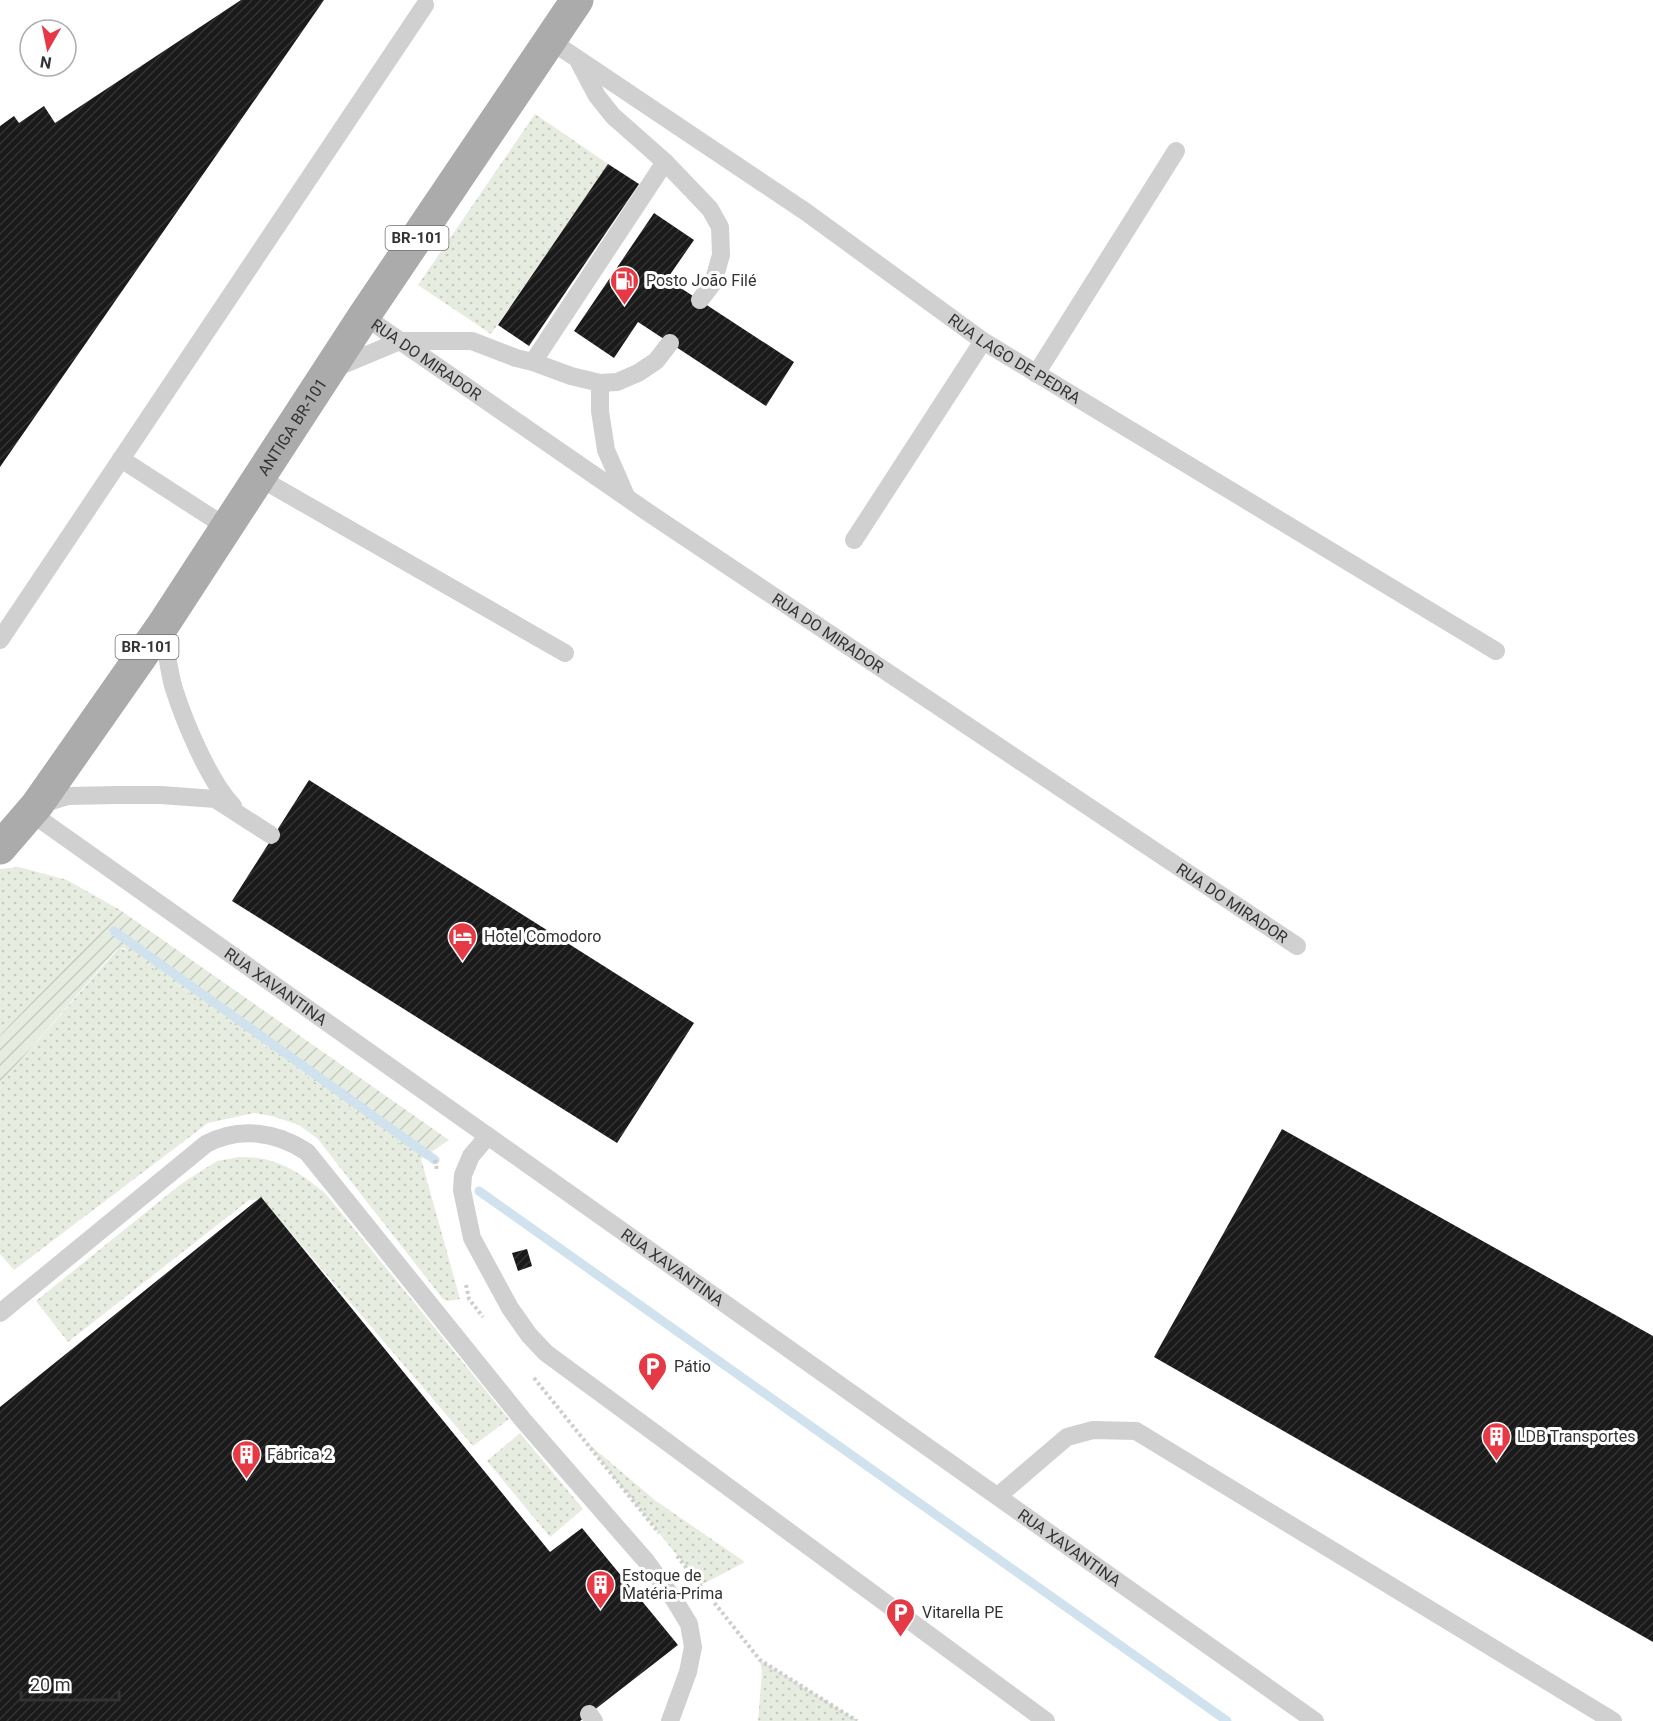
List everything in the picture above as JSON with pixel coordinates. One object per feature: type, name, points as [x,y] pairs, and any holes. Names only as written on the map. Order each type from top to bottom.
[{"type":"main road","name":"ANTIGA BR-101","points":[[0,848],[34,809],[163,625],[364,316],[577,0]]},
{"type":"lane","points":[[0,640],[425,5]]},
{"type":"lane","name":"RUA LAGO DE PEDRA","points":[[551,41],[806,212],[983,341],[1496,651]]},
{"type":"lane","points":[[577,59],[597,96],[608,110],[665,162],[710,209],[720,227],[721,255],[713,283],[700,300]]},
{"type":"lane","points":[[1036,374],[1176,151]]},
{"type":"lane","points":[[533,362],[665,162]]},
{"type":"lane","name":"RUA DO MIRADOR","points":[[364,316],[626,496],[1297,946]]},
{"type":"lane","points":[[328,371],[400,341],[472,340],[516,358],[572,376],[600,383],[617,382],[638,373],[656,361],[670,343]]},
{"type":"lane","points":[[854,540],[983,341]]},
{"type":"lane","points":[[600,383],[600,411],[606,450],[626,496]]},
{"type":"lane","points":[[121,459],[226,527]]},
{"type":"lane","points":[[258,477],[565,652]]},
{"type":"lane","points":[[163,625],[174,688],[196,745],[221,792],[245,818]]},
{"type":"lane","points":[[34,809],[68,796],[197,796],[215,799],[271,835]]},
{"type":"lane","name":"RUA XAVANTINA","points":[[34,809],[488,1136],[1315,1721]]},
{"type":"lane","points":[[0,1312],[206,1144],[228,1135],[247,1133],[264,1134],[292,1142],[307,1152],[523,1420],[646,1561],[675,1601],[689,1624],[693,1647],[688,1672],[670,1721]]},
{"type":"lane","points":[[488,1136],[471,1156],[464,1175],[462,1190],[472,1238],[510,1308],[529,1335],[546,1353],[1046,1721]]},
{"type":"lane","points":[[998,1497],[1067,1437],[1093,1430],[1136,1431],[1612,1721]]},
{"type":"path","points":[[597,1455],[664,1539]]},
{"type":"path","points":[[671,1548],[760,1659],[857,1721]]},
{"type":"shaded area","points":[[535,114],[608,164],[491,334],[418,285]]},
{"type":"shaded area","points":[[19,867],[67,880],[120,910],[0,1035],[0,869]]},
{"type":"shaded area","points":[[120,910],[449,1140],[421,1159],[288,1062],[124,948],[116,950],[0,1084],[0,1035]]},
{"type":"shaded area","points":[[119,948],[127,950],[288,1062],[421,1159],[460,1299],[449,1301],[443,1299],[317,1138],[299,1125],[254,1113],[208,1123],[14,1270],[0,1254],[0,1084]]},
{"type":"shaded area","points":[[239,1157],[264,1159],[285,1166],[325,1193],[509,1419],[473,1446],[262,1199],[249,1200],[68,1342],[36,1301],[181,1184],[217,1161]]},
{"type":"shaded area","points":[[520,1433],[583,1509],[550,1537],[487,1461]]},
{"type":"shaded area","points":[[585,1441],[656,1501],[745,1562],[701,1585]]},
{"type":"shaded area","points":[[760,1660],[858,1721],[758,1721],[762,1672]]},
{"type":"building","points":[[241,0],[324,0],[0,467],[0,126],[14,116],[19,123],[44,106],[55,123]]},
{"type":"building","points":[[608,164],[639,184],[529,346],[498,325]]},
{"type":"building","points":[[654,213],[694,240],[667,279],[794,362],[766,406],[638,322],[614,358],[574,331]]},
{"type":"building","name":"Hotel Comodoro","points":[[309,780],[694,1023],[617,1143],[232,901]]},
{"type":"building","name":"LDB Transportes","points":[[1282,1129],[1653,1336],[1653,1642],[1154,1357]]},
{"type":"building","name":"Fábrica 2","points":[[261,1197],[550,1552],[582,1528],[678,1645],[580,1721],[0,1721],[0,1407]]},
{"type":"building","points":[[527,1249],[532,1266],[518,1271],[512,1253]]},
{"type":"waterway","points":[[114,931],[435,1160]]},
{"type":"waterway","points":[[479,1191],[1227,1721]]},
{"type":"place","name":"Posto João Filé","points":[[625,306]]},
{"type":"place","name":"Hotel Comodoro","points":[[463,962]]},
{"type":"place","name":"Pátio","points":[[653,1392]]},
{"type":"place","name":"LDB Transportes","points":[[1496,1462]]},
{"type":"place","name":"Fábrica 2","points":[[246,1480]]},
{"type":"place","name":"Estoque de Matéria-Prima","points":[[601,1610]]},
{"type":"place","name":"Vitarella PE","points":[[901,1638]]}]
